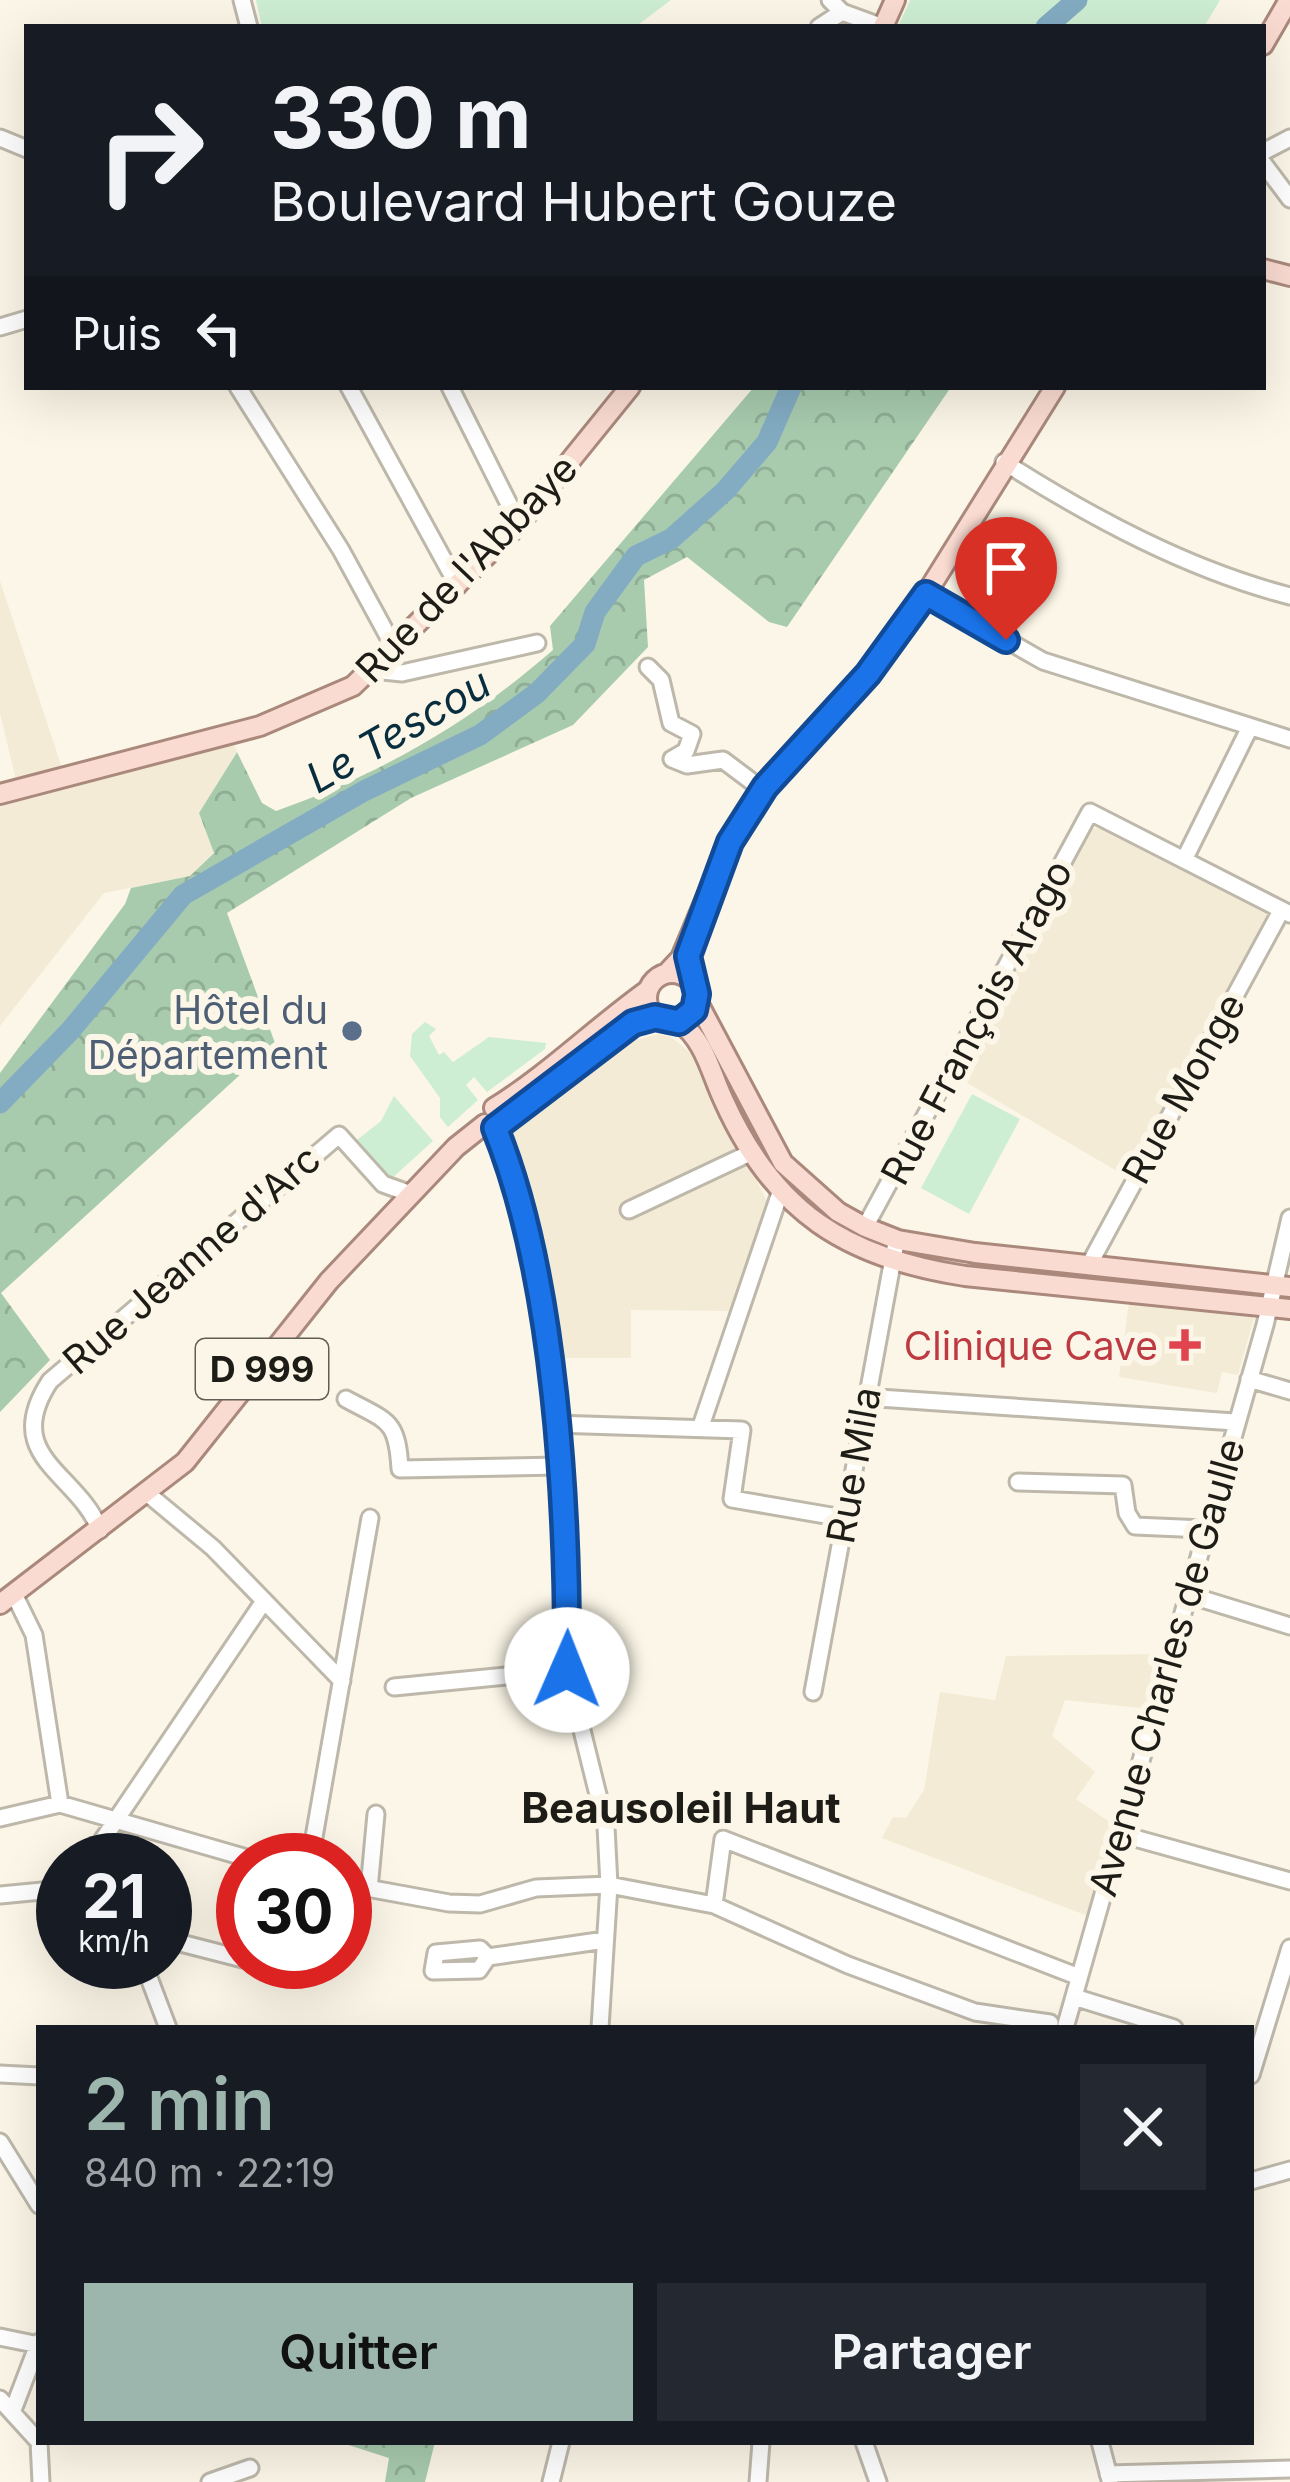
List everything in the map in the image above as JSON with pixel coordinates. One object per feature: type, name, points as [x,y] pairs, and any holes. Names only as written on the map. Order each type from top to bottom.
[{"type":"main road","points":[[1266,40],[1289,0]]},
{"type":"main road","name":"Rue de l'Abbaye","points":[[0,794],[260,727],[326,701],[395,650],[520,524],[628,390]]},
{"type":"main road","points":[[1053,390],[926,594],[868,674],[763,790],[730,842],[681,958],[648,990],[655,1017],[679,1022],[700,1044],[750,1153],[780,1193],[829,1231],[891,1262],[965,1276],[1280,1308]]},
{"type":"main road","points":[[679,1022],[696,994],[688,956],[707,898]]},
{"type":"main road","points":[[667,973],[686,977],[783,1163],[838,1211],[865,1227],[898,1240],[1282,1286]]},
{"type":"main road","name":"D 999","points":[[7,1599],[148,1494],[218,1426],[329,1281],[412,1194],[564,1052],[648,990]]},
{"type":"main road","name":"D 999","points":[[494,1119],[633,1023],[655,1017]]},
{"type":"street","points":[[836,6],[876,24]]},
{"type":"street","points":[[1266,167],[1290,199]]},
{"type":"street","points":[[242,390],[341,550],[395,650]]},
{"type":"street","points":[[351,390],[458,586]]},
{"type":"street","points":[[452,390],[520,524]]},
{"type":"street","points":[[1004,462],[1170,552],[1247,585],[1290,596]]},
{"type":"street","points":[[926,594],[1042,661],[1290,739]]},
{"type":"street","points":[[373,670],[402,673],[537,643]]},
{"type":"street","points":[[648,667],[661,680],[671,723],[692,734],[686,752],[673,758],[687,765],[723,760],[763,790]]},
{"type":"street","points":[[1250,727],[1184,860],[1285,912]]},
{"type":"street","name":"Rue François Arago","points":[[865,1227],[1084,817],[1090,812],[1184,860]]},
{"type":"street","name":"Rue Monge","points":[[1090,1265],[1285,912]]},
{"type":"street","points":[[494,1119],[534,1273],[567,1532],[567,1670],[606,1827],[609,1886],[600,2025]]},
{"type":"street","name":"Rue Jeanne d'Arc","points":[[100,1530],[36,1447],[32,1420],[50,1381],[339,1135],[383,1184],[412,1194]]},
{"type":"street","points":[[629,1210],[750,1153]]},
{"type":"street","points":[[701,1426],[780,1193]]},
{"type":"street","name":"Avenue Charles de Gaulle","points":[[1057,2025],[1074,1997],[1235,1422],[1280,1308],[1290,1218]]},
{"type":"street","name":"Rue Mila","points":[[813,1692],[864,1397],[898,1240]]},
{"type":"street","points":[[1249,1379],[1290,1391]]},
{"type":"street","points":[[864,1397],[1235,1422]]},
{"type":"street","points":[[346,1399],[391,1424],[398,1435],[400,1469],[559,1466]]},
{"type":"street","points":[[554,1424],[742,1430],[732,1499],[844,1518]]},
{"type":"street","points":[[1018,1483],[1123,1485],[1135,1526],[1204,1529]]},
{"type":"street","points":[[148,1494],[213,1547],[342,1681]]},
{"type":"street","points":[[315,1833],[370,1519]]},
{"type":"street","points":[[1186,1594],[1290,1626]]},
{"type":"street","points":[[7,1599],[34,1635],[60,1804]]},
{"type":"street","points":[[109,1833],[264,1601]]},
{"type":"street","points":[[394,1687],[567,1670]]},
{"type":"street","points":[[0,1818],[60,1804],[216,1850]]},
{"type":"street","points":[[372,1857],[376,1814]]},
{"type":"street","points":[[1120,1834],[1290,1882]]},
{"type":"street","points":[[714,1905],[723,1839],[1078,1977]]},
{"type":"street","points":[[372,1889],[480,1904],[536,1888],[609,1886],[714,1905],[848,1965],[975,2012],[1050,2025]]},
{"type":"street","points":[[0,1893],[36,1890]]},
{"type":"street","points":[[488,1957],[605,1940]]},
{"type":"street","points":[[1254,2053],[1290,1948]]},
{"type":"street","points":[[153,1989],[167,2025]]},
{"type":"street","points":[[1074,1997],[1164,2025]]},
{"type":"street","points":[[0,2074],[36,2076]]},
{"type":"street","points":[[0,2142],[36,2200]]},
{"type":"street","points":[[1254,2180],[1290,2170]]},
{"type":"street","points":[[0,2337],[36,2343]]},
{"type":"street","points":[[36,2350],[7,2404],[36,2438]]},
{"type":"street","points":[[39,2445],[41,2482]]},
{"type":"street","points":[[550,2482],[560,2445]]},
{"type":"street","points":[[758,2482],[761,2445]]},
{"type":"street","points":[[865,2445],[878,2482]]},
{"type":"street","points":[[1101,2445],[1109,2478],[1290,2469]]},
{"type":"street","points":[[210,2482],[250,2468]]},
{"type":"shaded area","points":[[0,581],[68,786],[233,743],[237,751],[199,813],[214,852],[190,876],[104,893],[0,1026],[0,785],[16,780],[0,713]]},
{"type":"shaded area","points":[[1102,827],[1270,913],[1127,1177],[955,1076],[1089,830]]},
{"type":"shaded area","points":[[658,1034],[671,1037],[692,1054],[771,1209],[735,1311],[631,1310],[631,1358],[557,1358],[543,1263],[512,1139],[515,1124],[632,1041]]},
{"type":"shaded area","name":"Clinique Cave","points":[[1129,1302],[1250,1313],[1254,1318],[1238,1375],[1222,1372],[1217,1393],[1119,1377]]},
{"type":"shaded area","points":[[1165,1654],[1150,1709],[1065,1700],[1052,1736],[1095,1772],[1076,1799],[1114,1825],[1088,1916],[882,1838],[893,1817],[906,1818],[924,1790],[940,1692],[995,1700],[1006,1656]]},
{"type":"green space","points":[[256,0],[671,0],[639,24],[261,24]]},
{"type":"green space","points":[[910,0],[1220,0],[1206,24],[899,24]]},
{"type":"green space","points":[[751,390],[949,390],[787,627],[769,622],[687,557],[644,580],[648,647],[573,725],[411,798],[227,913],[275,1043],[1,1293],[50,1360],[0,1412],[0,1073],[125,904],[131,888],[190,876],[214,853],[199,813],[237,752],[262,803],[276,811],[315,796],[388,763],[489,701],[553,650],[550,626]]},
{"type":"green space","points":[[425,1022],[436,1029],[429,1036],[439,1055],[444,1052],[453,1062],[489,1037],[546,1043],[545,1049],[487,1092],[474,1077],[466,1085],[478,1100],[448,1127],[440,1117],[440,1098],[410,1056],[412,1034]]},
{"type":"green space","points":[[972,1094],[1020,1119],[969,1214],[921,1188]]},
{"type":"green space","points":[[394,1096],[433,1141],[391,1179],[357,1140],[381,1121]]},
{"type":"green space","points":[[348,2445],[434,2445],[425,2482],[385,2482],[389,2458]]},
{"type":"waterway","name":"Le Tescou","points":[[1049,24],[1077,0]]},
{"type":"waterway","name":"Le Tescou","points":[[0,1103],[70,1031],[183,895],[364,791],[480,735],[537,693],[585,644],[595,612],[636,556],[671,539],[725,491],[767,442],[790,390]]},
{"type":"place","name":"Hôtel du Département","points":[[352,1031]]},
{"type":"place","name":"Clinique Cave","points":[[1185,1345]]},
{"type":"district","name":"Beausoleil Haut","points":[[681,1807]]},
{"type":"route","points":[[567,1670],[567,1532],[539,1297],[519,1202],[495,1128],[503,1117],[567,1076],[633,1023],[655,1017],[679,1022],[694,1010],[697,994],[688,956],[730,842],[765,787],[868,674],[926,594],[1006,640]]}]
